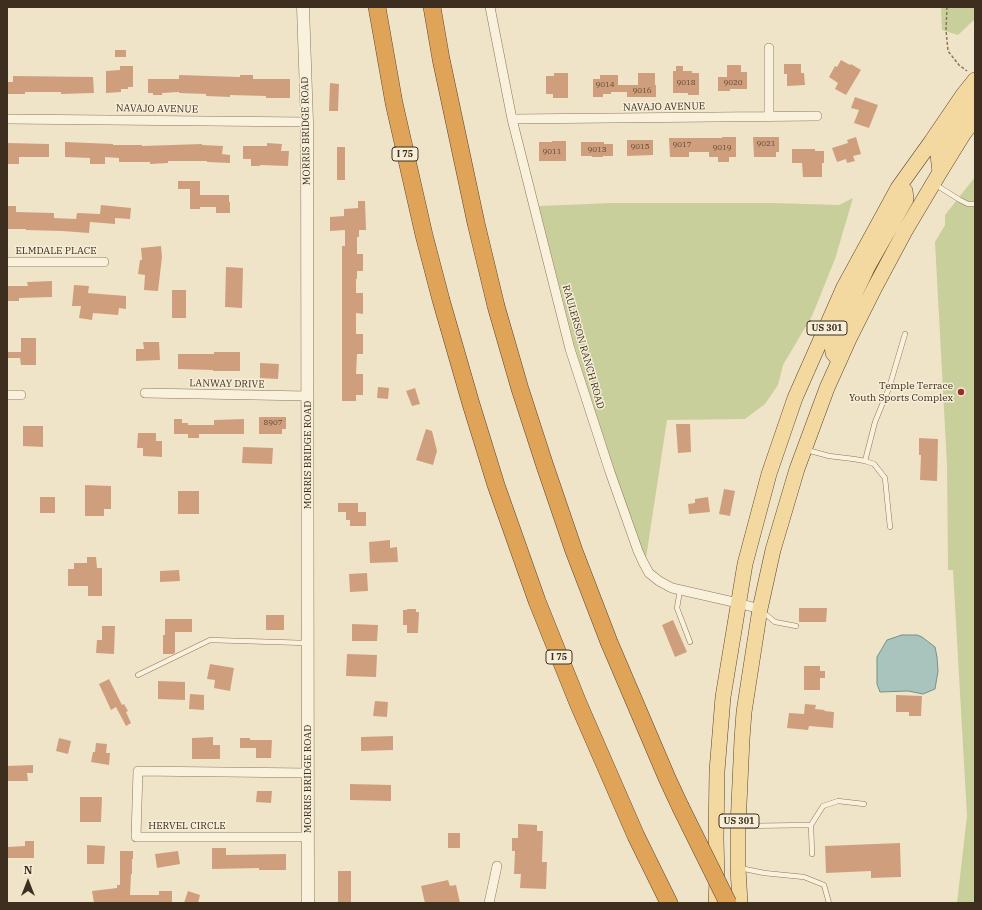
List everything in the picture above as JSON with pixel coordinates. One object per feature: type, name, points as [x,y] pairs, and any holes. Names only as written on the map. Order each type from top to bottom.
[{"type":"highway","name":"I 75","points":[[377,7],[394,103],[424,235],[443,308],[496,485],[537,601],[573,690],[633,829],[669,903]]},
{"type":"highway","points":[[432,7],[441,59],[476,224],[496,306],[520,389],[544,463],[574,551],[609,642],[667,778],[728,903]]},
{"type":"main road","name":"US 301","points":[[716,903],[717,771],[723,697],[745,564],[769,474],[795,398],[844,287],[898,188],[963,95],[972,76]]},
{"type":"main road","points":[[937,178],[938,151],[975,101]]},
{"type":"main road","name":"US 301","points":[[740,903],[738,826],[744,712],[760,609],[773,550],[796,468],[826,388],[875,287],[905,231],[964,133],[975,119]]},
{"type":"main road","points":[[839,360],[833,353],[832,345],[868,266],[906,199],[905,191],[898,188]]},
{"type":"street","name":"MORRIS BRIDGE ROAD","points":[[303,7],[307,122],[308,903]]},
{"type":"street","name":"RAULERSON RANCH ROAD","points":[[490,7],[512,119],[570,349],[635,545],[643,562],[650,572],[660,581],[672,588],[760,609]]},
{"type":"street","points":[[769,48],[769,116]]},
{"type":"street","name":"NAVAJO AVENUE","points":[[512,119],[817,116]]},
{"type":"street","name":"NAVAJO AVENUE","points":[[7,119],[307,122]]},
{"type":"street","name":"ELMDALE PLACE","points":[[7,262],[104,262]]},
{"type":"street","name":"LANWAY DRIVE","points":[[145,393],[308,396]]},
{"type":"street","points":[[7,395],[21,396]]},
{"type":"street","name":"HERVEL CIRCLE","points":[[308,773],[138,771],[136,837],[308,837]]},
{"type":"street","points":[[490,903],[497,866]]},
{"type":"lane","points":[[937,178],[960,200],[968,204],[975,204]]},
{"type":"lane","points":[[865,461],[875,422],[889,388],[905,334]]},
{"type":"lane","points":[[804,449],[829,456],[865,461],[874,464],[885,478],[890,527]]},
{"type":"lane","points":[[680,590],[678,608],[690,642]]},
{"type":"lane","points":[[760,609],[775,622],[796,626]]},
{"type":"lane","points":[[138,675],[210,640],[308,643]]},
{"type":"lane","points":[[812,854],[811,825],[823,806],[838,801],[864,804]]},
{"type":"lane","points":[[738,826],[811,825]]},
{"type":"lane","points":[[738,868],[804,878],[824,885],[829,903]]},
{"type":"path","points":[[947,7],[946,30],[948,51],[959,65],[972,76]]},
{"type":"green space","points":[[941,7],[975,7],[975,19],[958,35],[942,30]]},
{"type":"green space","name":"Temple Terrace Youth Sports Complex","points":[[975,177],[975,903],[957,903],[967,816],[953,570],[948,570],[947,465],[935,242],[945,225],[945,215]]},
{"type":"green space","points":[[853,198],[835,259],[812,316],[783,365],[778,385],[765,404],[745,419],[667,420],[646,558],[614,471],[575,347],[539,206],[612,203],[773,203],[839,205]]},
{"type":"water","points":[[902,635],[917,635],[935,647],[938,671],[935,689],[923,694],[908,691],[880,692],[877,684],[877,657],[887,640]]},
{"type":"building","points":[[115,50],[126,50],[126,57],[115,57]]},
{"type":"building","points":[[841,60],[861,70],[846,95],[835,89],[838,83],[829,77],[835,66],[837,67]]},
{"type":"building","points":[[784,64],[801,64],[801,73],[804,73],[805,85],[787,86],[787,74],[784,74]]},
{"type":"building","points":[[727,65],[741,65],[741,72],[747,72],[747,89],[718,91],[718,77],[727,77]]},
{"type":"building","points":[[120,66],[133,66],[133,87],[121,89],[121,92],[106,93],[106,71],[120,70]]},
{"type":"building","points":[[676,66],[683,66],[683,71],[699,73],[699,95],[673,93],[673,71],[676,71]]},
{"type":"building","points":[[554,73],[568,73],[568,98],[553,98],[553,94],[546,94],[546,76],[554,76]]},
{"type":"building","points":[[638,73],[655,73],[656,97],[627,97],[627,92],[611,92],[611,94],[603,94],[603,97],[593,97],[593,79],[600,79],[600,75],[618,75],[618,85],[638,85]]},
{"type":"building","points":[[179,75],[240,77],[240,75],[253,75],[253,79],[290,79],[290,98],[230,95],[230,97],[206,96],[206,94],[179,92],[162,93],[162,95],[153,95],[153,93],[148,93],[148,79],[179,79]]},
{"type":"building","points":[[13,76],[93,77],[94,93],[61,94],[61,92],[25,92],[25,94],[7,94],[7,82],[13,82]]},
{"type":"building","points":[[330,83],[339,84],[338,111],[329,111]]},
{"type":"building","points":[[855,97],[878,105],[869,128],[854,123],[859,110],[851,108]]},
{"type":"building","points":[[736,137],[736,157],[729,157],[729,162],[718,162],[718,157],[709,157],[709,152],[689,152],[689,157],[670,157],[669,138]]},
{"type":"building","points":[[753,137],[779,137],[779,152],[776,152],[776,157],[754,157]]},
{"type":"building","points":[[856,137],[861,154],[853,156],[855,161],[847,163],[846,159],[837,162],[832,148],[848,143],[847,140]]},
{"type":"building","points":[[627,140],[653,140],[653,155],[627,156]]},
{"type":"building","points":[[566,141],[566,161],[539,161],[539,142]]},
{"type":"building","points":[[65,142],[142,146],[202,144],[223,146],[222,154],[230,155],[230,163],[207,161],[168,161],[168,163],[150,164],[150,162],[119,162],[119,158],[105,157],[105,164],[90,164],[90,158],[65,157]]},
{"type":"building","points":[[581,142],[604,142],[604,144],[613,144],[613,156],[581,156]]},
{"type":"building","points":[[7,143],[49,144],[49,157],[19,157],[19,164],[7,164]]},
{"type":"building","points":[[267,143],[282,144],[281,151],[289,151],[288,166],[251,166],[251,159],[243,159],[243,146],[267,146]]},
{"type":"building","points":[[337,147],[345,147],[345,180],[337,180]]},
{"type":"building","points":[[792,149],[815,149],[815,151],[824,151],[822,177],[803,177],[802,163],[792,163]]},
{"type":"building","points":[[178,181],[200,181],[200,195],[229,195],[230,213],[216,213],[216,207],[200,207],[200,209],[190,209],[190,189],[178,189]]},
{"type":"building","points":[[358,201],[365,201],[366,230],[359,230],[359,237],[357,237],[357,254],[363,254],[363,271],[357,271],[356,279],[356,293],[363,293],[363,314],[356,313],[356,334],[363,334],[363,354],[357,354],[356,374],[363,374],[363,395],[356,395],[356,401],[342,401],[342,246],[345,246],[345,230],[330,231],[330,217],[344,216],[344,209],[358,208]]},
{"type":"building","points":[[101,205],[131,208],[130,219],[115,218],[115,224],[90,222],[89,233],[7,229],[7,206],[16,206],[16,212],[54,213],[54,218],[76,219],[77,213],[100,214]]},
{"type":"building","points":[[161,246],[162,257],[158,291],[144,290],[145,275],[138,274],[140,260],[142,260],[141,248]]},
{"type":"building","points":[[226,267],[243,268],[242,308],[225,307]]},
{"type":"building","points":[[52,281],[52,297],[19,298],[19,301],[7,301],[7,286],[28,286],[27,282]]},
{"type":"building","points":[[74,285],[89,286],[88,293],[126,296],[126,309],[119,308],[118,315],[93,313],[92,320],[79,318],[81,306],[72,306]]},
{"type":"building","points":[[172,290],[186,290],[186,318],[172,318]]},
{"type":"building","points":[[21,338],[36,338],[36,365],[21,365],[20,358],[7,358],[7,352],[21,352]]},
{"type":"building","points":[[143,342],[159,342],[160,360],[136,361],[136,349],[144,349]]},
{"type":"building","points":[[214,352],[240,352],[240,371],[178,369],[178,354],[214,354]]},
{"type":"building","points":[[260,363],[279,364],[278,379],[260,378]]},
{"type":"building","points":[[378,387],[389,388],[388,399],[377,398]]},
{"type":"building","points":[[415,388],[420,404],[412,406],[406,391]]},
{"type":"building","points":[[259,417],[286,417],[286,429],[282,429],[282,434],[259,434]]},
{"type":"building","points":[[174,419],[182,419],[182,423],[188,423],[188,425],[214,425],[214,420],[244,419],[244,434],[199,434],[199,438],[188,438],[188,434],[174,434]]},
{"type":"building","points":[[676,424],[690,424],[691,452],[678,453]]},
{"type":"building","points":[[23,426],[43,426],[43,447],[23,446]]},
{"type":"building","points":[[426,429],[432,431],[437,451],[433,465],[416,460]]},
{"type":"building","points":[[138,433],[156,433],[156,441],[162,441],[162,457],[143,456],[143,448],[137,448]]},
{"type":"building","points":[[919,438],[938,439],[937,481],[920,480],[921,455],[919,455]]},
{"type":"building","points":[[243,447],[273,448],[272,464],[242,463]]},
{"type":"building","points":[[85,485],[111,486],[111,509],[104,509],[104,516],[85,516]]},
{"type":"building","points":[[724,489],[735,491],[730,516],[719,514]]},
{"type":"building","points":[[178,491],[199,491],[199,514],[178,514]]},
{"type":"building","points":[[40,497],[55,497],[55,513],[40,513]]},
{"type":"building","points":[[708,497],[710,512],[689,514],[688,504],[695,503],[695,499]]},
{"type":"building","points":[[338,503],[358,503],[358,512],[366,512],[366,526],[350,526],[350,520],[346,520],[346,512],[338,512]]},
{"type":"building","points":[[390,540],[390,548],[397,547],[398,562],[370,563],[369,542]]},
{"type":"building","points":[[87,557],[96,557],[97,568],[102,568],[102,596],[88,596],[88,586],[68,586],[68,569],[74,569],[74,563],[87,563]]},
{"type":"building","points":[[179,570],[180,581],[160,582],[160,571]]},
{"type":"building","points":[[367,573],[368,591],[350,592],[349,574]]},
{"type":"building","points":[[799,608],[827,608],[826,622],[799,622]]},
{"type":"building","points":[[416,609],[416,612],[419,612],[418,633],[407,633],[407,625],[403,625],[403,610]]},
{"type":"building","points":[[266,615],[284,615],[284,630],[266,630]]},
{"type":"building","points":[[165,619],[192,619],[192,632],[175,632],[175,653],[173,654],[163,654]]},
{"type":"building","points":[[673,620],[687,652],[675,657],[662,625]]},
{"type":"building","points":[[352,624],[378,625],[377,641],[352,641]]},
{"type":"building","points":[[102,626],[115,626],[114,654],[96,653],[97,640],[102,640]]},
{"type":"building","points":[[347,654],[377,655],[376,677],[346,676]]},
{"type":"building","points":[[210,664],[234,668],[230,691],[214,688],[215,680],[207,679]]},
{"type":"building","points":[[804,666],[820,666],[820,671],[825,671],[825,678],[820,678],[820,690],[804,690]]},
{"type":"building","points":[[109,679],[122,705],[124,704],[128,711],[126,712],[131,723],[126,726],[116,707],[111,710],[99,684]]},
{"type":"building","points":[[158,681],[185,682],[185,700],[158,699]]},
{"type":"building","points":[[190,694],[204,695],[204,710],[189,709]]},
{"type":"building","points":[[896,695],[922,696],[921,716],[909,716],[909,712],[896,712]]},
{"type":"building","points":[[375,701],[388,702],[387,717],[373,716]]},
{"type":"building","points":[[805,704],[816,705],[815,709],[834,712],[833,728],[809,726],[808,730],[787,728],[789,713],[804,714]]},
{"type":"building","points":[[393,736],[393,750],[361,751],[361,737]]},
{"type":"building","points":[[213,737],[213,745],[220,745],[220,759],[192,759],[192,738]]},
{"type":"building","points":[[59,738],[71,741],[68,754],[56,751]]},
{"type":"building","points":[[240,738],[250,738],[250,740],[272,740],[271,758],[256,758],[256,748],[240,748]]},
{"type":"building","points":[[96,743],[107,744],[106,753],[110,753],[109,765],[91,762],[93,752],[95,752]]},
{"type":"building","points":[[33,765],[33,773],[27,773],[28,781],[7,781],[7,766]]},
{"type":"building","points":[[350,784],[391,785],[391,801],[350,800]]},
{"type":"building","points":[[257,791],[272,791],[271,803],[256,802]]},
{"type":"building","points":[[80,797],[102,797],[101,822],[80,822]]},
{"type":"building","points":[[518,824],[537,825],[537,831],[543,831],[542,862],[547,862],[546,889],[520,888],[521,874],[514,874],[515,851],[512,851],[512,838],[518,838]]},
{"type":"building","points":[[448,833],[460,833],[460,848],[448,848]]},
{"type":"building","points":[[25,841],[34,841],[34,858],[7,858],[7,847],[25,846]]},
{"type":"building","points":[[900,843],[901,877],[871,878],[871,871],[826,873],[825,846]]},
{"type":"building","points":[[87,845],[105,846],[104,864],[87,864]]},
{"type":"building","points":[[212,848],[226,848],[226,855],[286,854],[286,870],[259,870],[259,868],[212,869]]},
{"type":"building","points":[[120,851],[133,851],[130,895],[159,895],[159,891],[172,891],[172,903],[94,903],[92,891],[117,888],[117,885],[120,885]]},
{"type":"building","points":[[178,851],[180,864],[157,868],[155,854]]},
{"type":"building","points":[[338,871],[351,871],[351,903],[338,903]]},
{"type":"building","points":[[448,880],[450,886],[456,885],[460,903],[425,903],[421,886]]},
{"type":"building","points":[[188,891],[200,895],[198,903],[184,903]]},
{"type":"place","name":"Temple Terrace Youth Sports Complex","points":[[961,392]]}]
